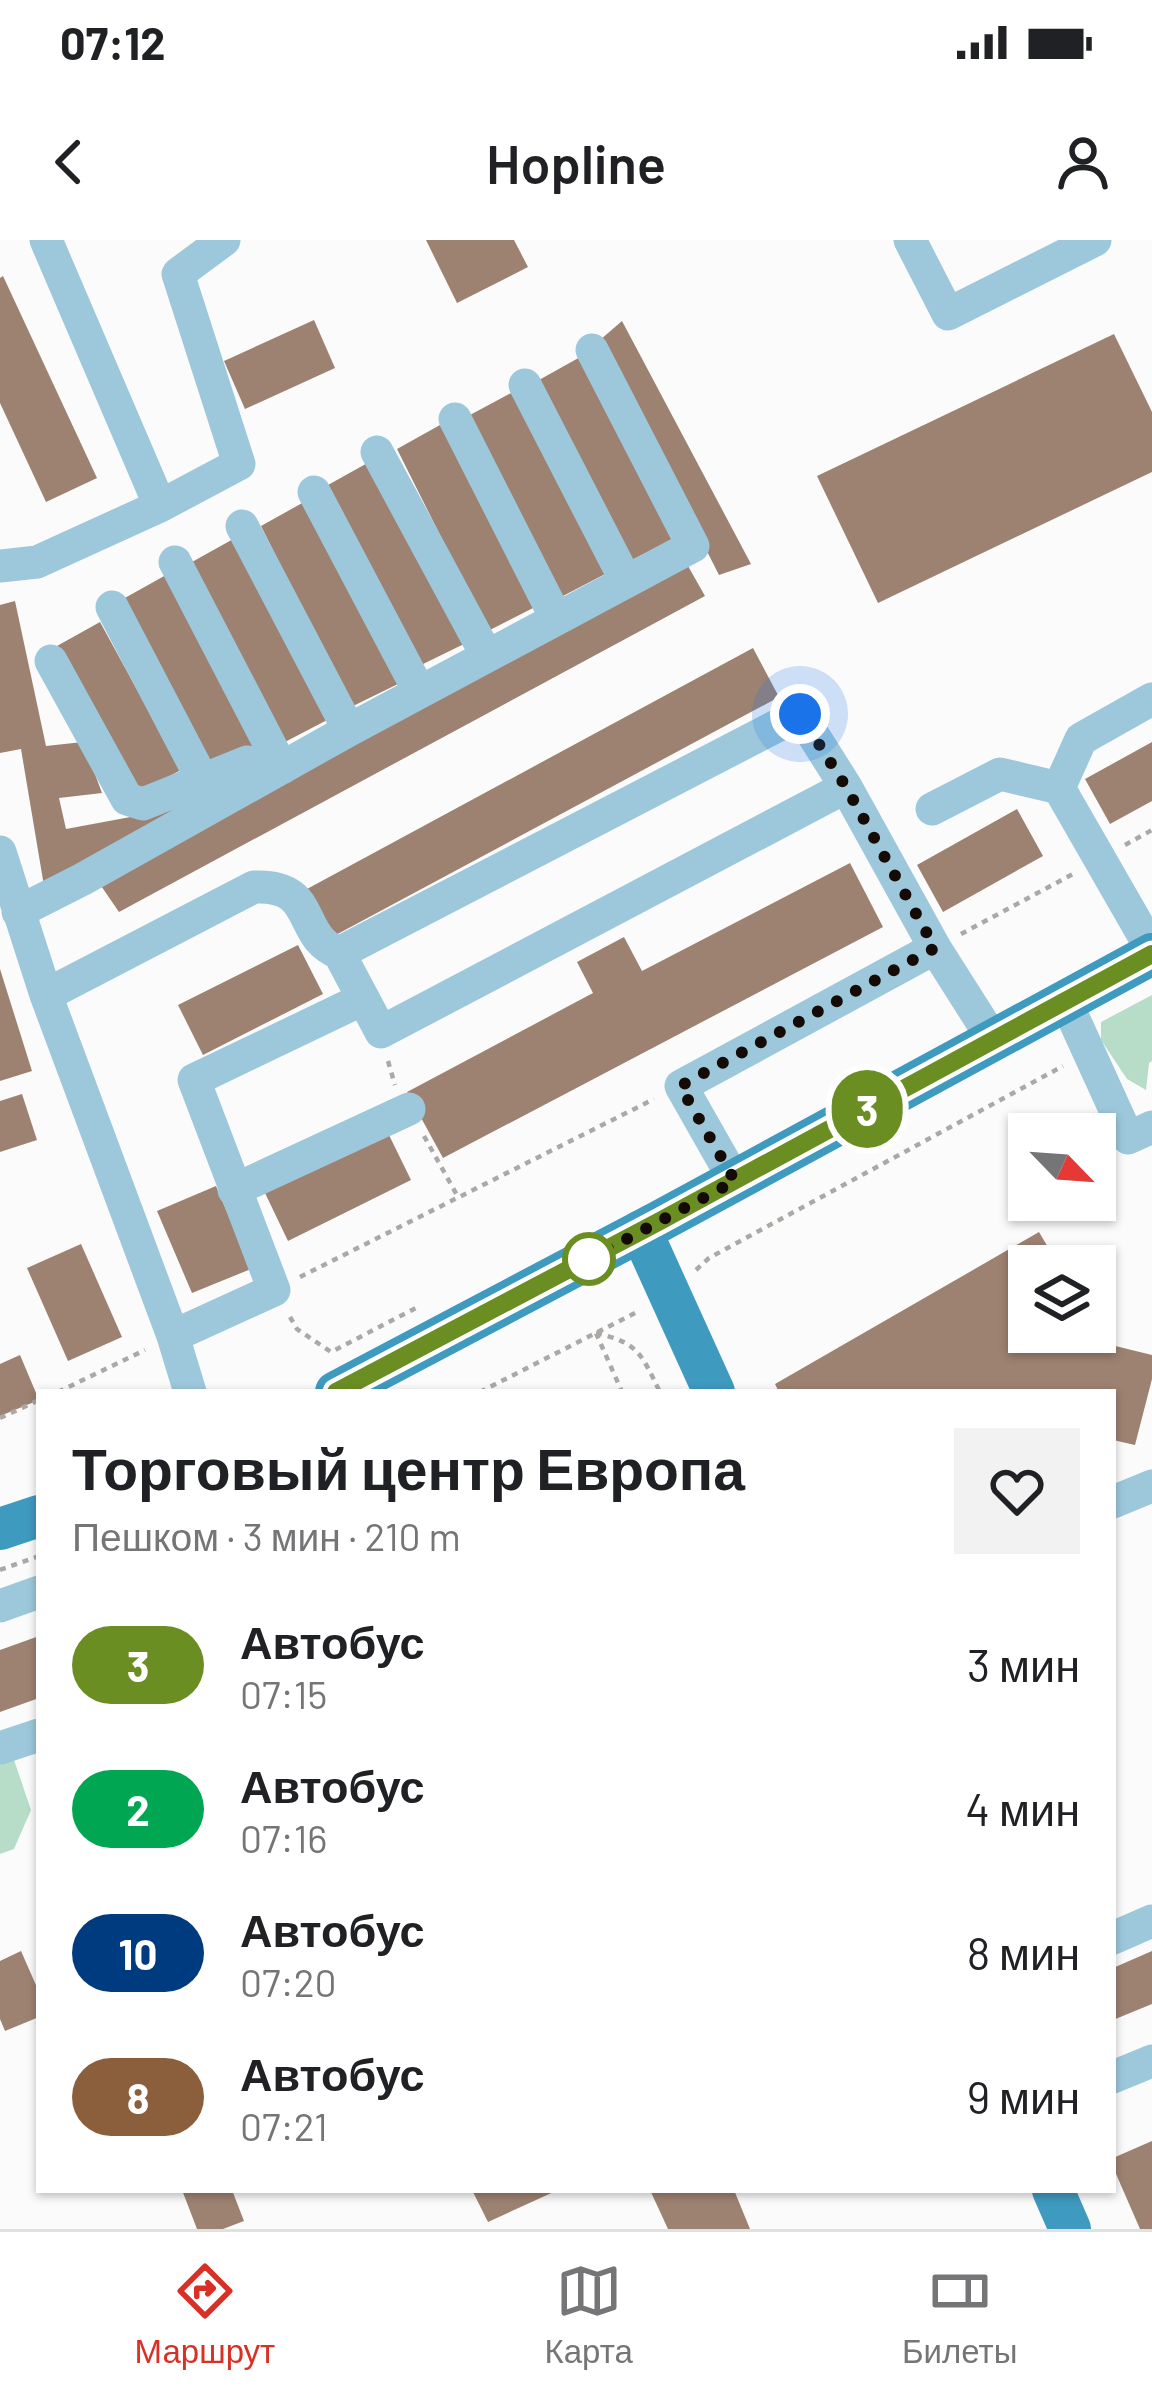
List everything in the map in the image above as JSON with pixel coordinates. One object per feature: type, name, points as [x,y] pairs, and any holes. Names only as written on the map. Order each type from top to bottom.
[{"type":"main road","points":[[341,1389],[735,1181],[1152,952]]},
{"type":"main road","points":[[641,1231],[711,1385]]},
{"type":"main road","points":[[0,1529],[36,1517]]},
{"type":"main road","points":[[1054,2193],[1070,2229]]},
{"type":"lane","points":[[46,240],[160,506]]},
{"type":"lane","points":[[0,566],[37,562],[239,464],[178,274],[224,240]]},
{"type":"lane","points":[[910,240],[948,314],[1095,240]]},
{"type":"lane","points":[[18,912],[694,546],[592,350]]},
{"type":"lane","points":[[525,385],[626,581]]},
{"type":"lane","points":[[455,419],[556,618]]},
{"type":"lane","points":[[377,452],[488,656]]},
{"type":"lane","points":[[314,492],[419,692]]},
{"type":"lane","points":[[242,526],[349,730]]},
{"type":"lane","points":[[176,562],[281,768]]},
{"type":"lane","points":[[112,607],[203,781]]},
{"type":"lane","points":[[51,661],[127,799],[143,804],[247,762],[281,768]]},
{"type":"lane","points":[[1059,788],[1081,739],[1152,699]]},
{"type":"lane","points":[[339,953],[800,714],[994,1041]]},
{"type":"lane","points":[[932,808],[1000,774],[1059,788],[1152,952]]},
{"type":"lane","points":[[46,995],[254,887],[278,886],[296,898],[324,947],[339,953],[381,1032],[846,787]]},
{"type":"lane","points":[[0,852],[46,995],[189,1389]]},
{"type":"lane","points":[[735,1181],[680,1086],[935,948]]},
{"type":"lane","points":[[173,1336],[274,1290],[194,1080],[363,999]]},
{"type":"lane","points":[[1066,1002],[1129,1138],[1152,1127]]},
{"type":"lane","points":[[234,1190],[409,1109]]},
{"type":"lane","points":[[1116,1501],[1152,1486]]},
{"type":"lane","points":[[0,1606],[36,1593]]},
{"type":"lane","points":[[0,1748],[36,1736]]},
{"type":"lane","points":[[1116,1937],[1152,1922]]},
{"type":"lane","points":[[1116,2076],[1152,2061]]},
{"type":"path","points":[[935,948],[1152,830]]},
{"type":"path","points":[[486,1389],[670,1295],[709,1258],[1089,1052]]},
{"type":"path","points":[[432,1300],[331,1352],[297,1329],[274,1290],[680,1086]]},
{"type":"path","points":[[596,1333],[621,1389]]},
{"type":"path","points":[[596,1333],[624,1340],[642,1356],[658,1389]]},
{"type":"path","points":[[64,1389],[173,1336]]},
{"type":"path","points":[[0,1418],[36,1401]]},
{"type":"path","points":[[0,1570],[36,1557]]},
{"type":"green space","points":[[1152,995],[1152,1061],[1146,1090],[1127,1079],[1101,1040],[1101,1022]]},
{"type":"green space","points":[[13,1757],[31,1810],[14,1849],[0,1854],[0,1762]]},
{"type":"building","points":[[426,240],[514,240],[528,267],[457,303]]},
{"type":"building","points":[[3,276],[97,478],[46,502],[0,403]]},
{"type":"building","points":[[314,320],[335,368],[245,409],[224,361]]},
{"type":"building","points":[[622,321],[751,564],[719,575],[600,340]]},
{"type":"building","points":[[1114,334],[1152,412],[1152,472],[878,603],[817,476]]},
{"type":"building","points":[[582,356],[678,536],[630,561],[539,380]]},
{"type":"building","points":[[513,392],[609,572],[561,597],[470,415]]},
{"type":"building","points":[[440,425],[537,606],[488,631],[397,449]]},
{"type":"building","points":[[371,461],[468,642],[419,666],[328,485]]},
{"type":"building","points":[[304,502],[400,683],[351,707],[261,526]]},
{"type":"building","points":[[235,538],[331,718],[283,743],[192,562]]},
{"type":"building","points":[[688,566],[705,596],[119,912],[97,880]]},
{"type":"building","points":[[166,575],[257,745],[208,770],[123,599]]},
{"type":"building","points":[[15,601],[46,746],[83,742],[102,793],[59,798],[66,829],[217,797],[44,886],[21,749],[0,753],[0,605]]},
{"type":"building","points":[[100,622],[181,770],[136,794],[57,646]]},
{"type":"building","points":[[753,648],[779,697],[332,937],[307,889]]},
{"type":"building","points":[[1152,742],[1152,801],[1110,824],[1085,779]]},
{"type":"building","points":[[1017,809],[1043,856],[943,912],[917,865]]},
{"type":"building","points":[[850,863],[883,927],[443,1158],[407,1092],[593,993],[577,962],[624,937],[642,971]]},
{"type":"building","points":[[298,945],[323,994],[203,1055],[178,1005]]},
{"type":"building","points":[[0,969],[32,1071],[0,1081]]},
{"type":"building","points":[[22,1094],[37,1140],[0,1152],[0,1101]]},
{"type":"building","points":[[388,1133],[411,1180],[288,1241],[265,1193]]},
{"type":"building","points":[[216,1186],[251,1269],[192,1293],[157,1211]]},
{"type":"building","points":[[1039,1232],[1047,1245],[1016,1245]]},
{"type":"building","points":[[81,1244],[122,1337],[68,1361],[27,1268]]},
{"type":"building","points":[[1008,1250],[1008,1353],[1116,1353],[1116,1346],[1152,1355],[1152,1379],[1135,1445],[1116,1441],[1116,1389],[778,1389],[775,1384]]},
{"type":"building","points":[[20,1355],[36,1401],[0,1416],[0,1364]]},
{"type":"building","points":[[36,1637],[36,1699],[0,1712],[0,1650]]},
{"type":"building","points":[[21,1951],[36,1985],[36,2018],[5,2031],[0,2019],[0,1961]]},
{"type":"building","points":[[1152,1951],[1152,2004],[1116,2019],[1116,1967]]},
{"type":"building","points":[[1152,2141],[1152,2229],[1140,2229],[1116,2174],[1116,2157]]},
{"type":"building","points":[[183,2193],[233,2193],[244,2221],[223,2229],[197,2229]]},
{"type":"building","points":[[474,2193],[551,2193],[488,2222]]},
{"type":"building","points":[[651,2193],[735,2193],[750,2229],[668,2229]]},
{"type":"bus line","name":"3","points":[[342,1389],[1152,954]]},
{"type":"route","points":[[589,1259],[735,1181],[680,1086],[935,948],[800,714]]}]
